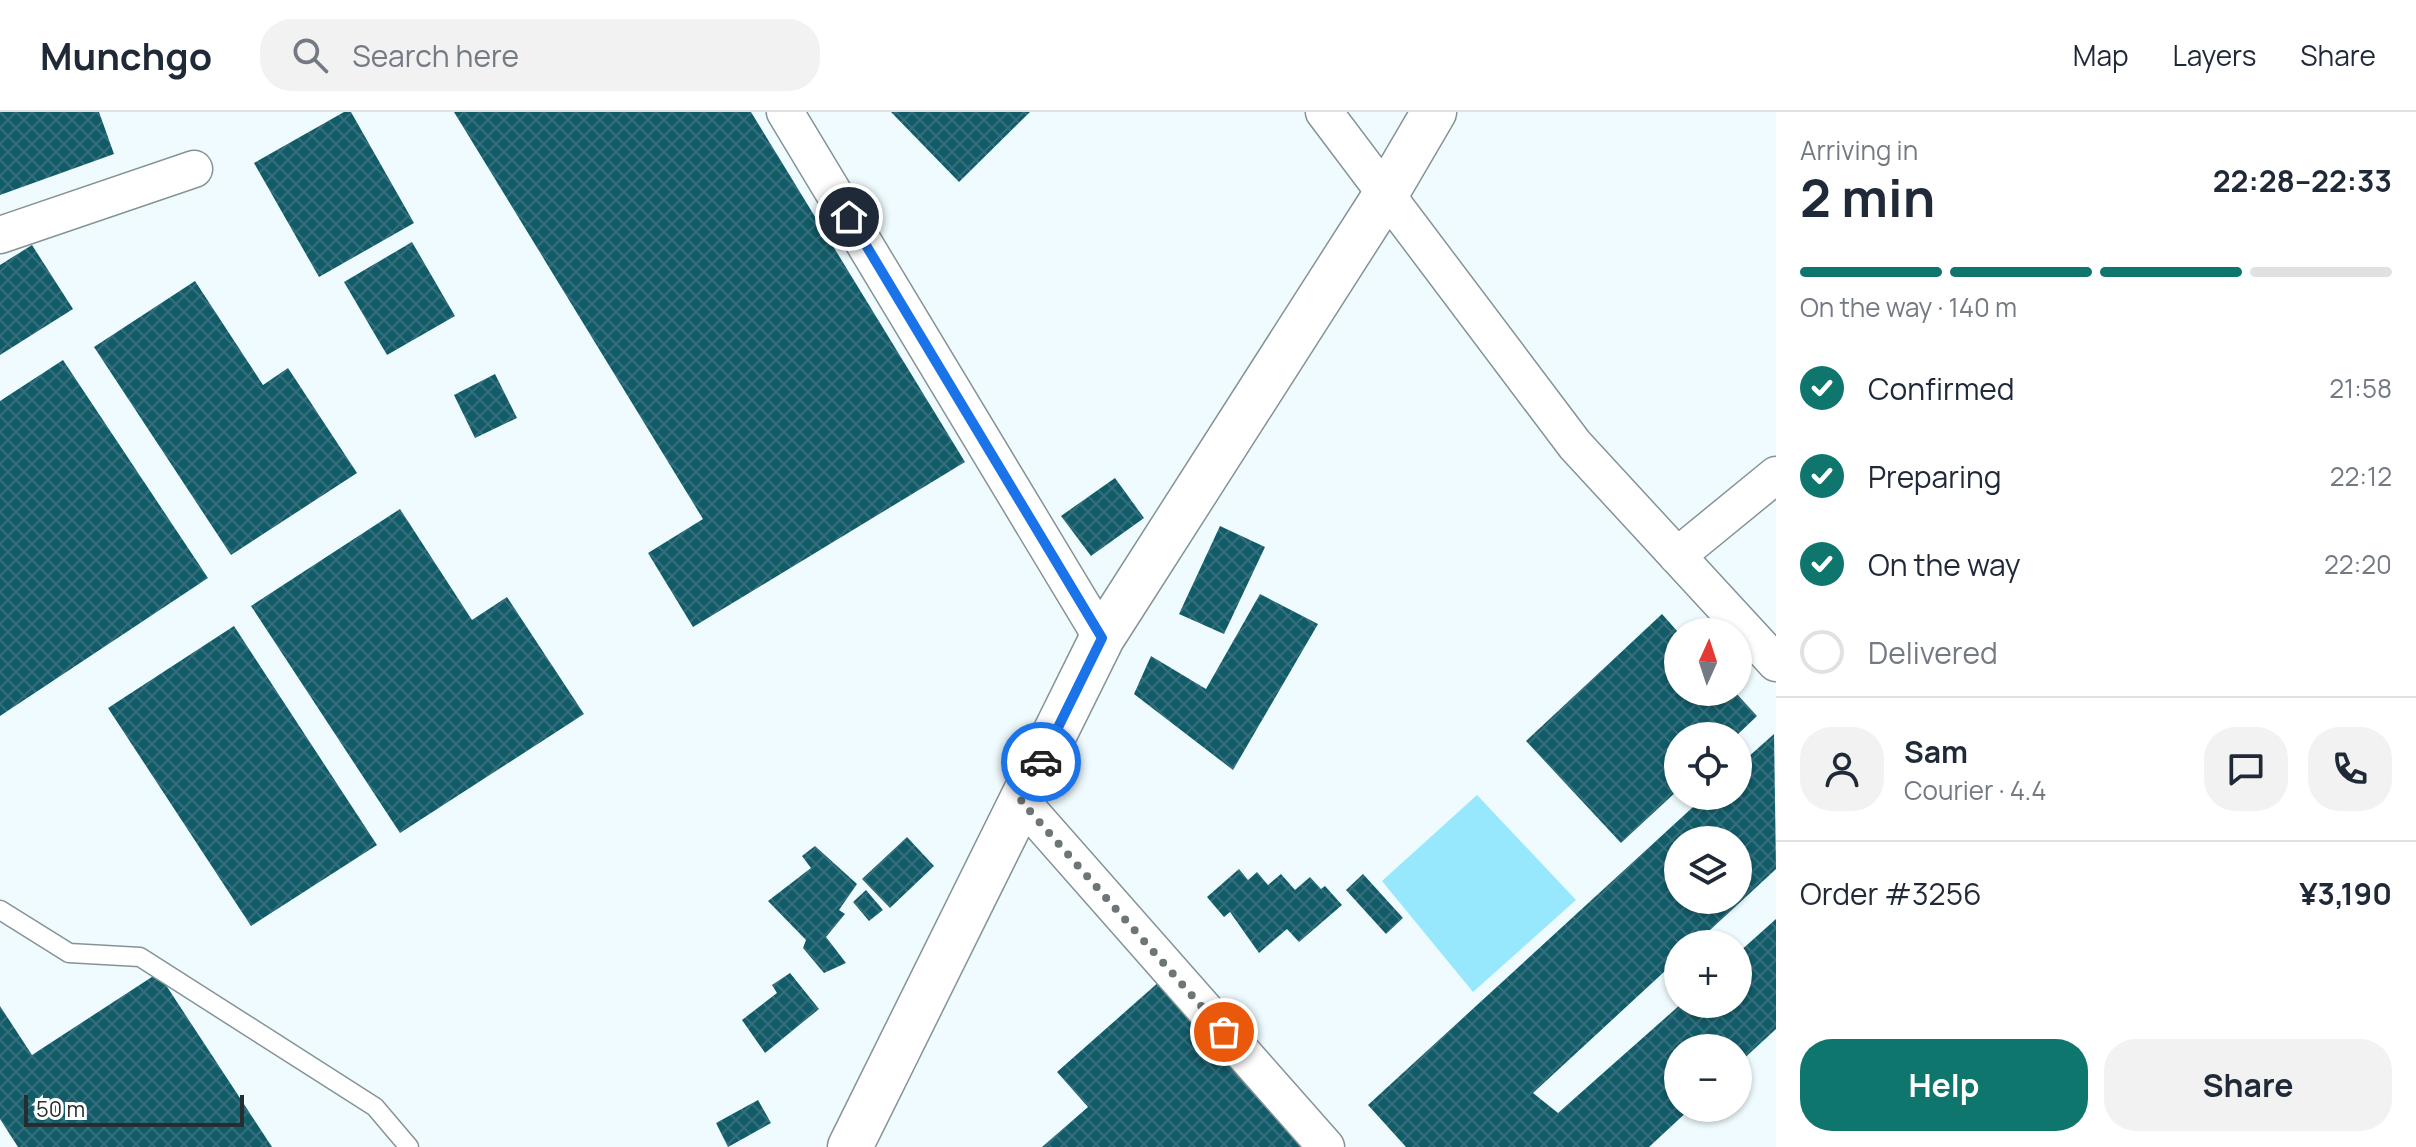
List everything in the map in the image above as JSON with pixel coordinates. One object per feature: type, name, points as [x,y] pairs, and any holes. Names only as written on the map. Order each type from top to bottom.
[{"type":"street","points":[[785,112],[1102,638]]},
{"type":"street","points":[[1324,112],[1575,445],[1776,663]]},
{"type":"street","points":[[850,1147],[1102,638],[1386,194],[1434,112]]},
{"type":"street","points":[[0,235],[194,169]]},
{"type":"street","points":[[1677,556],[1776,475]]},
{"type":"street","points":[[1021,801],[1326,1147]]},
{"type":"lane","points":[[0,910],[69,953],[140,957],[375,1107],[409,1147]]},
{"type":"shaded area","points":[[1477,795],[1576,900],[1473,992],[1382,881]]},
{"type":"building","points":[[0,112],[99,112],[114,154],[0,195]]},
{"type":"building","points":[[344,112],[351,112],[414,223],[319,277],[254,163]]},
{"type":"building","points":[[454,112],[751,112],[965,462],[693,627],[648,553],[703,519]]},
{"type":"building","points":[[891,112],[1030,112],[959,182]]},
{"type":"building","points":[[412,242],[455,316],[387,355],[344,282]]},
{"type":"building","points":[[32,245],[73,309],[0,355],[0,265]]},
{"type":"building","points":[[195,281],[263,385],[288,368],[357,473],[231,555],[94,347]]},
{"type":"building","points":[[63,360],[208,578],[0,716],[0,401]]},
{"type":"building","points":[[495,374],[517,418],[475,438],[454,395]]},
{"type":"building","points":[[1115,478],[1144,518],[1091,556],[1061,516]]},
{"type":"building","points":[[400,509],[472,620],[507,597],[584,714],[400,833],[251,606]]},
{"type":"building","points":[[1220,526],[1265,547],[1224,634],[1179,614]]},
{"type":"building","points":[[1260,594],[1318,624],[1233,770],[1134,694],[1151,656],[1206,689]]},
{"type":"building","points":[[1662,614],[1666,618],[1664,706],[1748,706],[1757,716],[1751,722],[1664,722],[1664,803],[1621,843],[1526,741]]},
{"type":"building","points":[[234,626],[377,845],[251,926],[108,708]]},
{"type":"building","points":[[1774,734],[1776,869],[1752,891],[1752,826],[1672,826],[1690,810],[1752,810],[1752,754]]},
{"type":"building","points":[[1664,834],[1664,914],[1727,914],[1710,930],[1664,930],[1664,972],[1533,1093],[1558,1113],[1665,1018],[1752,1018],[1752,940],[1776,919],[1776,1029],[1752,1051],[1752,1034],[1664,1034],[1664,1122],[1676,1122],[1649,1147],[1406,1147],[1368,1105]]},
{"type":"building","points":[[907,837],[934,866],[890,908],[862,879]]},
{"type":"building","points":[[815,846],[857,884],[839,910],[845,914],[826,937],[846,963],[824,973],[803,948],[806,940],[768,901],[811,868],[802,856]]},
{"type":"building","points":[[1239,869],[1248,880],[1257,872],[1268,885],[1281,874],[1295,890],[1310,877],[1321,889],[1325,886],[1342,905],[1299,942],[1287,929],[1259,953],[1230,912],[1224,917],[1207,897]]},
{"type":"building","points":[[1363,874],[1403,918],[1386,934],[1346,890]]},
{"type":"building","points":[[866,890],[883,910],[869,921],[853,902]]},
{"type":"building","points":[[158,973],[272,1147],[18,1147],[0,1119],[0,1006],[32,1055]]},
{"type":"building","points":[[790,973],[819,1009],[765,1053],[742,1020],[777,993],[772,985]]},
{"type":"building","points":[[1160,981],[1308,1147],[1042,1147],[1088,1107],[1057,1072]]},
{"type":"building","points":[[758,1100],[771,1123],[728,1147],[716,1123]]},
{"type":"way so far","points":[[1041,762],[1021,801],[1224,1032]]},
{"type":"route","points":[[849,217],[1102,638],[1041,762]]}]
